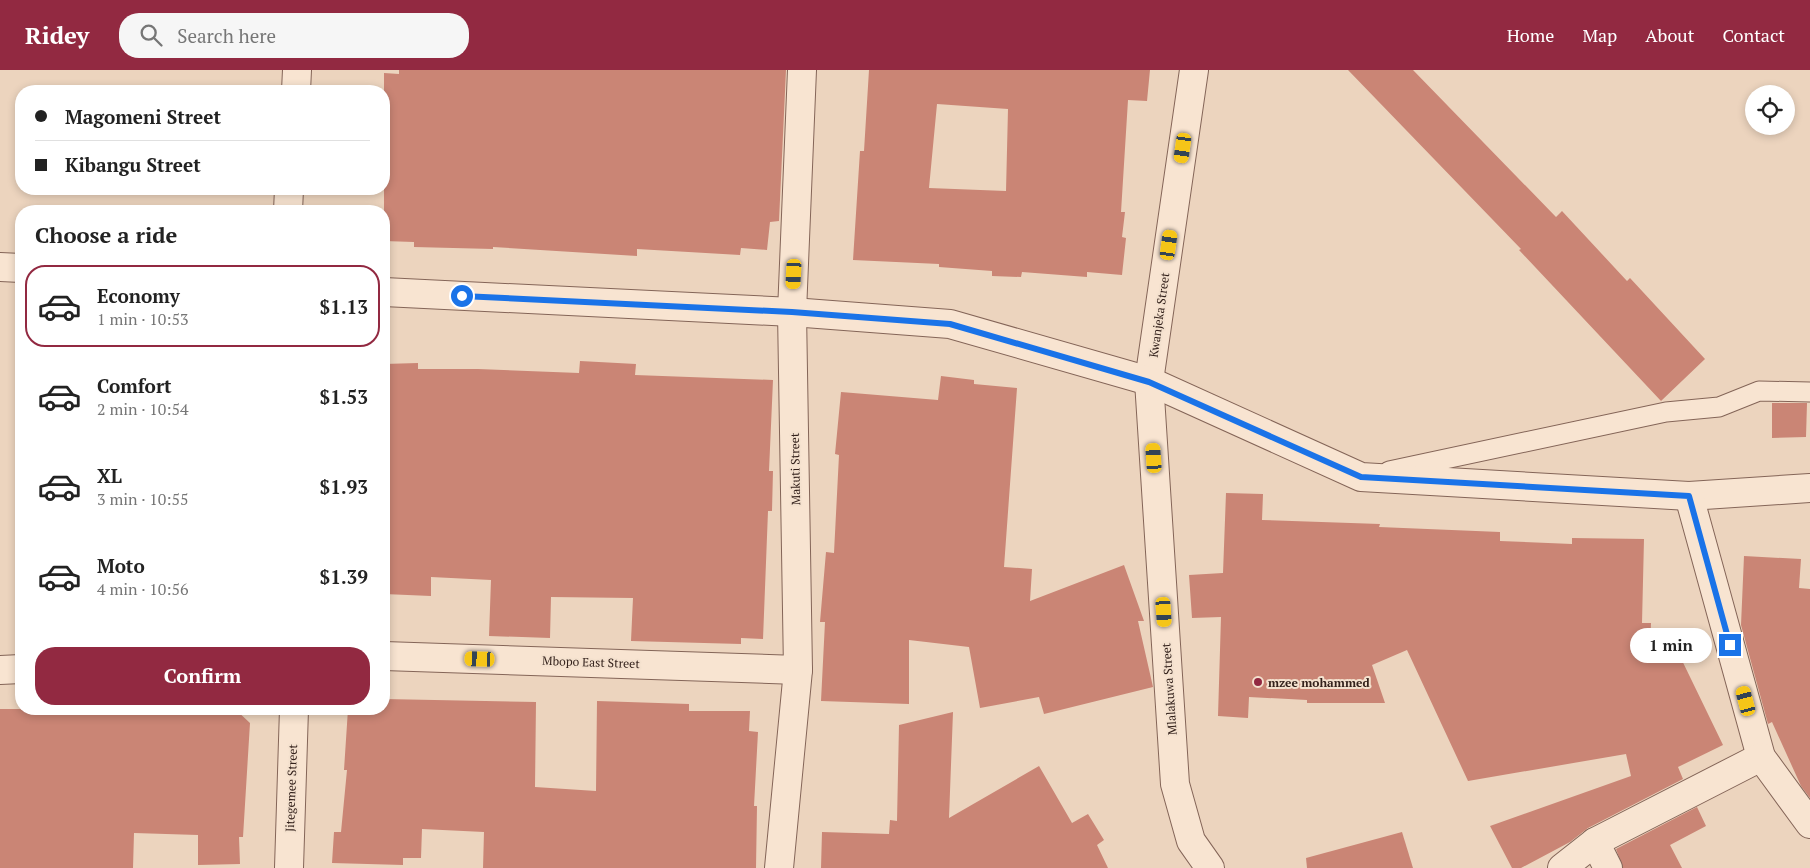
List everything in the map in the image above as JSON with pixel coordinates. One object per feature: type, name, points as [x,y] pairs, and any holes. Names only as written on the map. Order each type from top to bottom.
[{"type":"street","points":[[296,85],[297,70]]},
{"type":"street","name":"Makuti Street","points":[[779,868],[798,670],[792,312],[802,70]]},
{"type":"street","name":"Kwanjeka Street","points":[[1149,382],[1194,70]]},
{"type":"street","points":[[0,267],[15,268]]},
{"type":"street","points":[[390,292],[792,312],[950,324],[1149,382],[1361,477],[1689,496],[1810,488]]},
{"type":"street","name":"Mlalakuwa Street","points":[[1149,382],[1175,784],[1191,841],[1210,868]]},
{"type":"street","points":[[1689,496],[1761,757],[1810,824]]},
{"type":"street","name":"Mbopo East Street","points":[[390,656],[798,670]]},
{"type":"street","points":[[0,670],[15,669]]},
{"type":"street","name":"Jitegemee Street","points":[[289,868],[294,715]]},
{"type":"street","points":[[1562,868],[1595,842],[1761,757]]},
{"type":"street","points":[[1595,842],[1608,868]]},
{"type":"lane","points":[[1361,477],[1666,412],[1719,407],[1759,391],[1810,392]]},
{"type":"building","points":[[399,70],[786,70],[779,221],[770,222],[767,250],[741,248],[740,255],[637,249],[637,256],[493,247],[493,249],[414,247],[414,242],[390,241],[390,205],[384,205],[384,195],[390,195],[390,85],[384,85],[384,73],[399,74]]},
{"type":"building","points":[[869,70],[1150,70],[1147,101],[1128,100],[1121,212],[1125,212],[1122,237],[1126,238],[1122,275],[1087,272],[1087,277],[1022,272],[1021,277],[992,276],[992,271],[939,267],[939,264],[853,260],[860,151],[864,151]],"holes":[[[937,104],[1008,109],[1006,191],[929,188]]]},
{"type":"building","points":[[1348,70],[1413,70],[1556,217],[1562,211],[1627,281],[1630,278],[1705,359],[1661,401],[1519,250],[1521,249]]},
{"type":"building","points":[[580,361],[636,364],[635,375],[773,380],[769,471],[773,471],[772,511],[768,511],[763,639],[741,638],[741,644],[631,641],[633,598],[551,597],[550,638],[489,636],[491,580],[431,577],[431,596],[390,594],[390,364],[418,363],[418,369],[579,373]]},
{"type":"building","points":[[941,376],[974,380],[974,384],[1017,388],[1004,567],[1032,569],[1030,601],[1124,565],[1144,621],[1138,621],[1153,687],[1044,714],[1039,697],[980,708],[969,647],[909,640],[909,704],[821,701],[825,622],[820,622],[826,552],[834,553],[839,455],[835,454],[841,392],[938,400]]},
{"type":"building","points":[[1772,403],[1807,403],[1806,437],[1772,438]]},
{"type":"building","points":[[1226,493],[1263,494],[1262,520],[1380,524],[1379,527],[1500,532],[1500,541],[1572,544],[1572,538],[1644,539],[1642,623],[1651,623],[1650,647],[1675,646],[1723,745],[1678,767],[1683,779],[1588,828],[1570,842],[1521,868],[1512,868],[1490,826],[1631,776],[1626,754],[1468,781],[1407,650],[1372,665],[1385,703],[1307,703],[1307,700],[1249,697],[1248,718],[1218,716],[1221,617],[1192,618],[1189,575],[1223,573]]},
{"type":"building","points":[[1744,556],[1801,559],[1799,588],[1810,589],[1810,798],[1801,786],[1772,722],[1768,724],[1741,625]]},
{"type":"building","points":[[390,699],[536,702],[535,787],[596,791],[597,701],[689,704],[689,711],[750,711],[749,731],[758,732],[754,806],[757,806],[756,868],[483,868],[484,832],[422,829],[421,858],[403,858],[403,865],[332,863],[334,832],[341,832],[347,770],[344,770],[348,715],[390,715]]},
{"type":"building","points":[[0,709],[15,709],[15,715],[241,715],[250,723],[243,837],[239,837],[240,864],[198,865],[198,835],[134,833],[133,868],[0,868]]},
{"type":"building","points":[[953,712],[949,818],[1039,766],[1072,823],[1088,814],[1104,840],[1097,845],[1108,868],[821,868],[822,832],[889,834],[890,820],[897,821],[899,725]]},
{"type":"building","points":[[1697,807],[1706,826],[1670,845],[1682,868],[1623,868],[1616,849]]},
{"type":"building","points":[[1402,832],[1413,868],[1307,868],[1306,858]]},
{"type":"place","name":"mzee mohammed","points":[[1258,682]]},
{"type":"route","points":[[462,296],[792,312],[950,324],[1149,382],[1361,477],[1689,496],[1730,645]]}]
